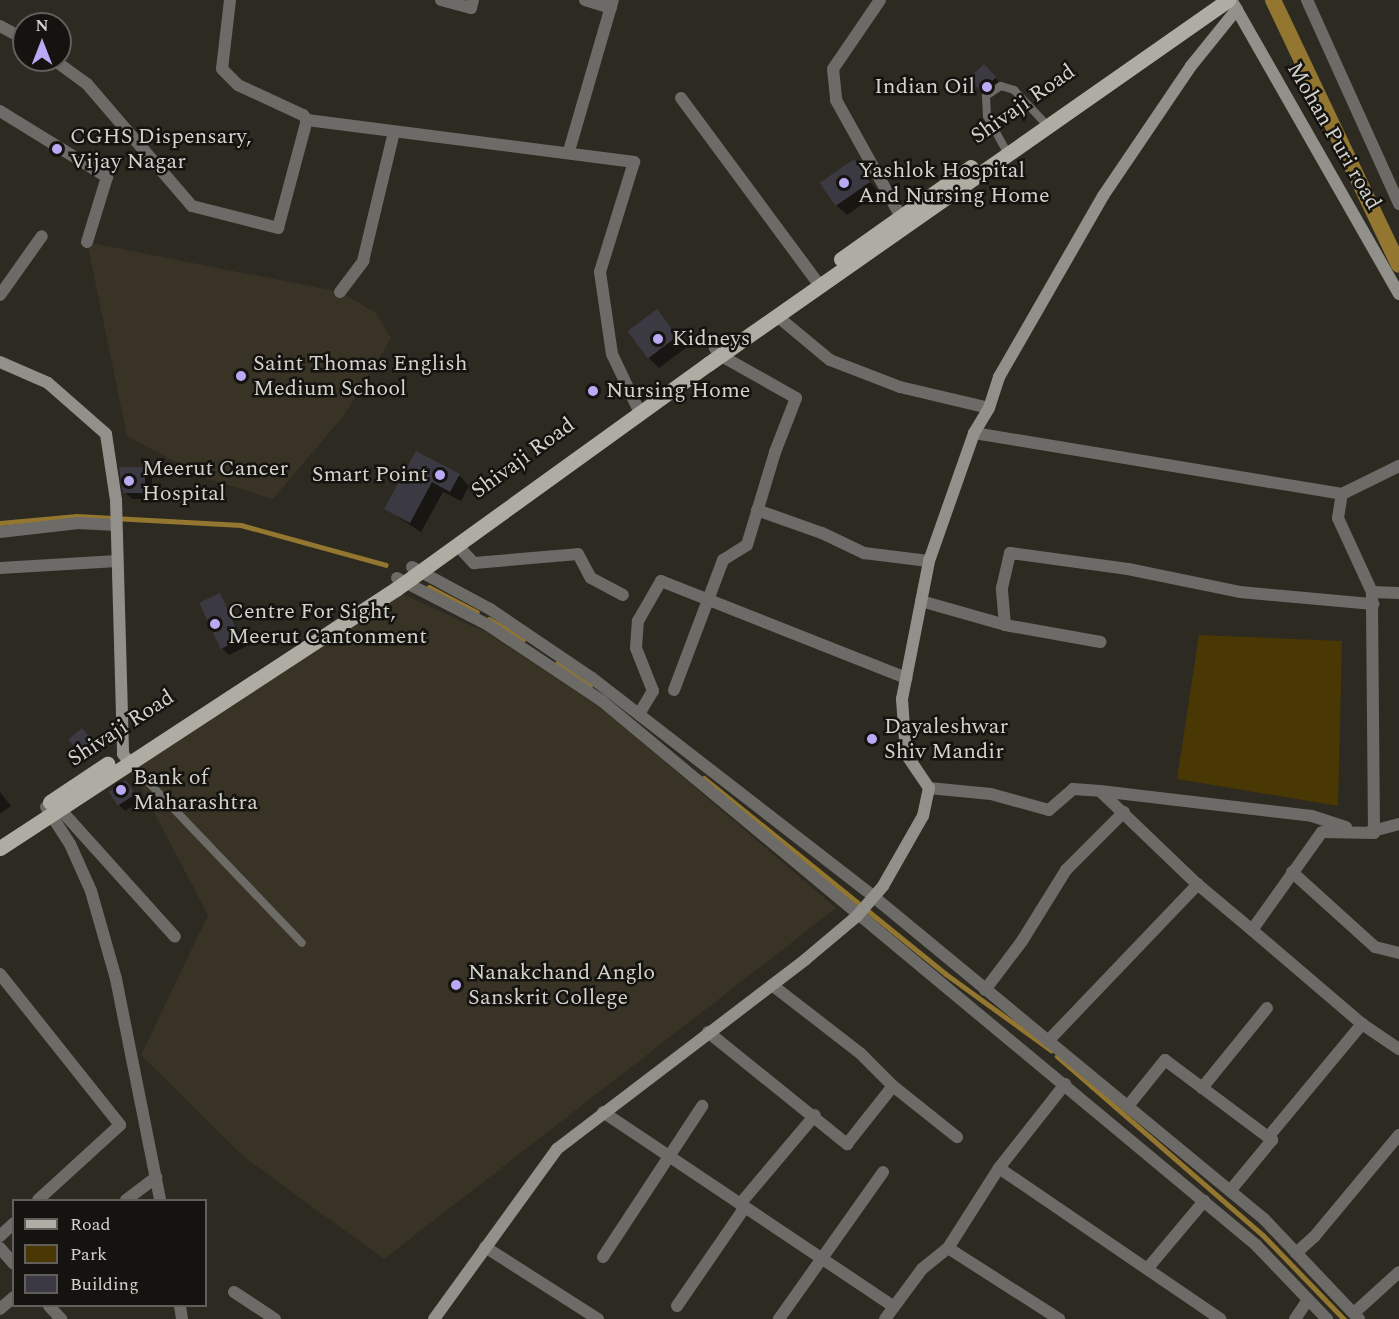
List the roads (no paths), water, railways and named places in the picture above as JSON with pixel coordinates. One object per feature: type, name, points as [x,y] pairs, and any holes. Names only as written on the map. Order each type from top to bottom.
[{"type":"main road","name":"Shivaji Road","points":[[0,836],[52,809],[126,758],[408,575],[638,408],[1044,122],[1211,0]]},
{"type":"main road","points":[[1044,122],[1232,3]]},
{"type":"main road","points":[[717,352],[777,316],[817,282]]},
{"type":"main road","points":[[408,575],[457,545],[638,408]]},
{"type":"main road","points":[[0,848],[52,809]]},
{"type":"street","points":[[230,0],[222,69],[238,85],[303,115],[307,120],[569,151],[634,162],[600,273],[612,354],[638,408]]},
{"type":"street","points":[[441,0],[471,8],[473,0]]},
{"type":"street","points":[[569,151],[612,4],[585,0]]},
{"type":"street","points":[[880,0],[833,69],[836,100],[904,221]]},
{"type":"street","points":[[1307,0],[1399,204]]},
{"type":"street","points":[[436,1318],[557,1149],[771,985],[859,914],[873,898],[922,816],[928,788],[906,754],[902,699],[928,561],[974,433],[989,408],[999,377],[1103,196],[1232,3]]},
{"type":"street","name":"Mohan Puri road","points":[[1232,3],[1399,294]]},
{"type":"street","points":[[70,72],[87,84],[192,206],[278,228],[307,120]]},
{"type":"street","points":[[681,98],[817,282]]},
{"type":"street","points":[[0,111],[107,177],[87,242]]},
{"type":"street","points":[[340,292],[363,261],[394,132]]},
{"type":"street","points":[[0,295],[42,236]]},
{"type":"street","points":[[777,316],[830,360],[900,387],[989,408]]},
{"type":"street","points":[[674,690],[723,560],[747,545],[796,398],[717,352]]},
{"type":"street","points":[[0,362],[48,383],[106,434],[116,500],[126,758]]},
{"type":"street","points":[[974,433],[1342,494],[1399,466]]},
{"type":"street","points":[[1342,494],[1338,518],[1373,598],[1374,833]]},
{"type":"street","points":[[758,510],[822,533],[864,553],[928,561]]},
{"type":"street","points":[[0,532],[78,523],[116,524]]},
{"type":"street","points":[[457,545],[474,563],[578,554],[591,578],[623,595]]},
{"type":"street","points":[[1005,625],[1002,588],[1010,553],[1128,569],[1240,592],[1373,598],[1399,592]]},
{"type":"street","points":[[0,568],[117,561]]},
{"type":"street","points":[[408,575],[536,639],[639,714],[873,898],[1230,1191],[1296,1252],[1357,1316],[1399,1272]]},
{"type":"street","points":[[408,575],[602,701],[1256,1245],[1327,1319]]},
{"type":"street","points":[[639,714],[653,692],[636,648],[639,621],[661,581],[707,602],[906,678]]},
{"type":"street","points":[[921,601],[1005,625],[1100,642]]},
{"type":"street","points":[[928,788],[991,794],[1049,810],[1073,789],[1100,791],[1312,816],[1374,833]]},
{"type":"street","points":[[1100,791],[1198,884],[1362,1024],[1399,1049]]},
{"type":"street","points":[[52,809],[175,937]]},
{"type":"street","points":[[52,809],[70,844],[97,913],[116,979],[160,1199]]},
{"type":"street","points":[[985,990],[1022,941],[1066,870],[1124,812]]},
{"type":"street","points":[[1252,930],[1322,832],[1374,833],[1399,824]]},
{"type":"street","points":[[1292,872],[1375,947],[1399,953]]},
{"type":"street","points":[[1048,1041],[1198,884]]},
{"type":"street","points":[[0,974],[120,1125],[39,1199]]},
{"type":"street","points":[[771,985],[860,1053],[893,1086],[957,1137]]},
{"type":"street","points":[[1202,1088],[1267,1008]]},
{"type":"street","points":[[1272,1140],[1269,1136],[1362,1024]]},
{"type":"street","points":[[708,1032],[815,1115],[847,1144],[893,1086]]},
{"type":"street","points":[[1128,1106],[1165,1060],[1272,1140]]},
{"type":"street","points":[[885,1319],[922,1269],[948,1248],[999,1168],[1065,1084]]},
{"type":"street","points":[[603,1257],[702,1106]]},
{"type":"street","points":[[603,1112],[894,1307]]},
{"type":"street","points":[[677,1306],[742,1205],[815,1115]]},
{"type":"street","points":[[1296,1252],[1314,1237],[1399,1135]]},
{"type":"street","points":[[1230,1191],[1272,1140]]},
{"type":"street","points":[[999,1168],[1220,1319]]},
{"type":"street","points":[[779,1319],[820,1256],[882,1172]]},
{"type":"street","points":[[127,1199],[156,1177]]},
{"type":"street","points":[[1147,1269],[1204,1202]]},
{"type":"street","points":[[0,1236],[12,1225]]},
{"type":"street","points":[[485,1247],[598,1319]]},
{"type":"street","points":[[0,1248],[12,1262]]},
{"type":"street","points":[[948,1248],[1059,1319]]},
{"type":"street","points":[[234,1292],[275,1319]]},
{"type":"street","points":[[0,1309],[12,1299]]},
{"type":"street","points":[[1295,1319],[1308,1300]]},
{"type":"street","points":[[51,1307],[61,1319]]},
{"type":"lane","points":[[1005,149],[984,106],[986,96],[1001,86],[1014,90],[1044,122]]},
{"type":"lane","points":[[126,758],[302,943]]},
{"type":"waterway","points":[[1273,0],[1399,265]]},
{"type":"waterway","points":[[0,523],[77,516],[241,525],[386,565]]},
{"type":"waterway","points":[[429,587],[477,612]]},
{"type":"waterway","points":[[489,619],[524,639]]},
{"type":"waterway","points":[[558,662],[590,686]]},
{"type":"waterway","points":[[704,778],[946,974],[1051,1050]]},
{"type":"waterway","points":[[1057,1056],[1263,1235],[1344,1319]]},
{"type":"place","name":"Indian Oil","points":[[987,87]]},
{"type":"place","name":"CGHS Dispensary, Vijay Nagar","points":[[57,149]]},
{"type":"place","name":"Yashlok Hospital And Nursing Home","points":[[844,183]]},
{"type":"place","name":"Kidneys","points":[[658,339]]},
{"type":"place","name":"Saint Thomas English Medium School","points":[[241,376]]},
{"type":"place","name":"Nursing Home","points":[[593,391]]},
{"type":"place","name":"Smart Point","points":[[440,475]]},
{"type":"place","name":"Meerut Cancer Hospital","points":[[129,481]]},
{"type":"place","name":"Centre For Sight, Meerut Cantonment","points":[[215,624]]},
{"type":"place","name":"Dayaleshwar Shiv Mandir","points":[[872,739]]},
{"type":"place","name":"Bank of Maharashtra","points":[[121,790]]},
{"type":"place","name":"Nanakchand Anglo Sanskrit College","points":[[456,985]]}]
